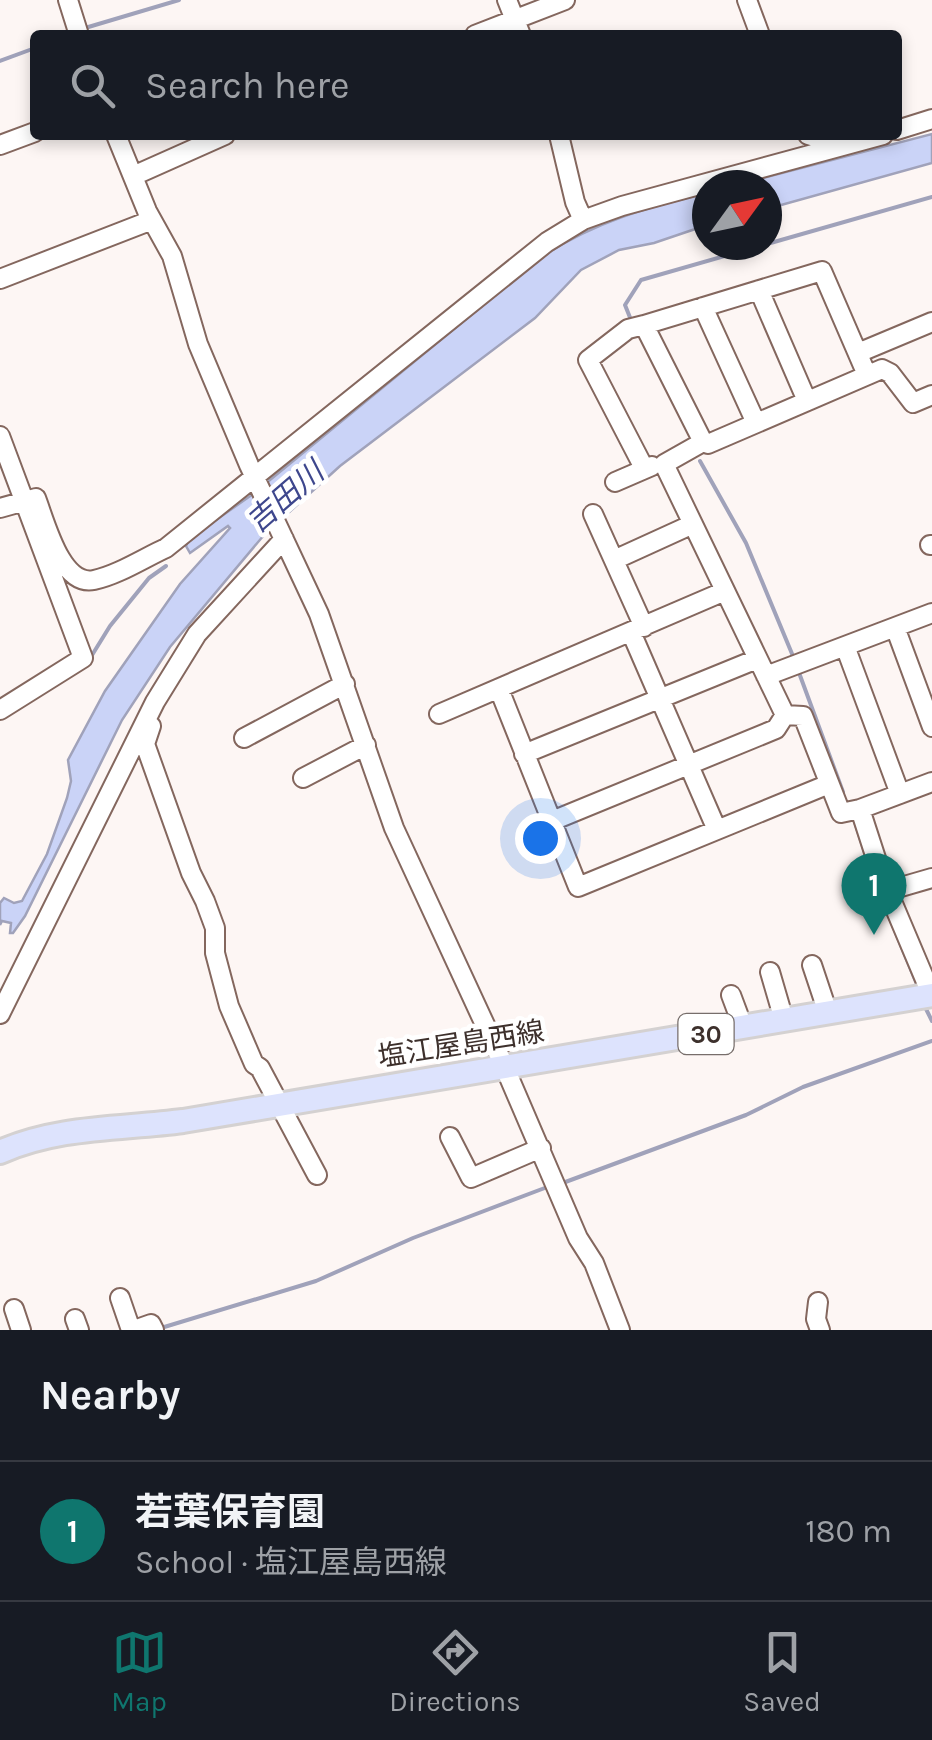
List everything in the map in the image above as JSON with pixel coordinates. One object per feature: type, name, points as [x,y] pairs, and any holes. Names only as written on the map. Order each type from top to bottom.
[{"type":"main road","name":"塩江屋島西線","points":[[0,1152],[22,1142],[68,1131],[184,1121],[928,996]]},
{"type":"street","points":[[68,0],[77,29]]},
{"type":"street","points":[[506,0],[518,28],[565,0]]},
{"type":"street","points":[[747,0],[758,30]]},
{"type":"street","points":[[902,128],[932,119]]},
{"type":"street","points":[[0,146],[30,134]]},
{"type":"street","points":[[118,140],[172,256],[198,344],[256,482],[319,614],[394,828],[505,1068],[578,1238],[594,1263],[620,1330]]},
{"type":"street","points":[[132,176],[214,140]]},
{"type":"street","points":[[560,140],[583,220]]},
{"type":"street","points":[[753,170],[803,140]]},
{"type":"street","points":[[753,170],[864,140]]},
{"type":"street","points":[[0,508],[36,498],[64,567],[73,577],[93,581],[166,548],[256,482],[547,242],[583,220],[692,187]]},
{"type":"street","points":[[0,279],[152,220]]},
{"type":"street","points":[[785,715],[692,524],[588,360],[628,329],[822,270],[867,375]]},
{"type":"street","points":[[759,290],[807,401]]},
{"type":"street","points":[[703,307],[756,423]]},
{"type":"street","points":[[858,353],[932,322]]},
{"type":"street","points":[[644,324],[703,442]]},
{"type":"street","points":[[616,482],[882,368],[913,403],[932,395]]},
{"type":"street","points":[[0,436],[82,658],[0,710]]},
{"type":"street","points":[[593,514],[614,560],[659,699],[716,830]]},
{"type":"street","points":[[614,560],[692,524]]},
{"type":"street","points":[[0,1014],[155,702],[198,634],[282,535]]},
{"type":"street","points":[[439,714],[725,591]]},
{"type":"street","points":[[524,754],[659,699],[762,667],[796,664],[932,613]]},
{"type":"street","points":[[896,626],[932,727]]},
{"type":"street","points":[[844,646],[900,794]]},
{"type":"street","points":[[244,738],[344,684]]},
{"type":"street","points":[[499,689],[578,887],[830,784]]},
{"type":"street","points":[[155,702],[157,709],[145,744],[215,928],[215,953],[228,1006],[254,1064],[260,1068],[317,1175]]},
{"type":"street","points":[[552,822],[776,729],[785,715]]},
{"type":"street","points":[[785,715],[803,716],[840,812],[860,809],[932,782]]},
{"type":"street","points":[[303,778],[366,745]]},
{"type":"street","points":[[860,809],[887,891],[926,966],[928,996]]},
{"type":"street","points":[[887,891],[932,878]]},
{"type":"street","points":[[812,966],[828,1013]]},
{"type":"street","points":[[770,972],[784,1020]]},
{"type":"street","points":[[732,995],[743,1027]]},
{"type":"street","points":[[450,1137],[471,1178],[540,1148]]},
{"type":"street","points":[[120,1298],[133,1330],[152,1324],[154,1330]]},
{"type":"street","points":[[818,1302],[816,1319],[820,1330]]},
{"type":"street","points":[[14,1309],[21,1330]]},
{"type":"water","points":[[932,134],[932,163],[782,205],[782,173]]},
{"type":"water","name":"吉田川","points":[[692,197],[692,230],[619,250],[581,270],[535,318],[340,466],[264,535],[170,647],[122,720],[25,916],[13,933],[11,923],[2,921],[0,925],[0,903],[4,898],[14,903],[22,901],[47,854],[71,781],[68,760],[105,691],[180,584],[230,528],[190,553],[186,546],[189,539],[253,494],[543,256],[582,234]]},
{"type":"waterway","points":[[85,28],[179,0]]},
{"type":"waterway","points":[[0,61],[30,50]]},
{"type":"waterway","points":[[782,240],[932,197]]},
{"type":"waterway","points":[[631,320],[625,305],[641,280],[711,260]]},
{"type":"waterway","points":[[700,461],[746,543],[795,661]]},
{"type":"waterway","points":[[89,660],[110,626],[149,578],[166,566]]},
{"type":"waterway","points":[[798,670],[843,792]]},
{"type":"waterway","points":[[854,819],[867,859]]},
{"type":"waterway","points":[[875,882],[919,989]]},
{"type":"waterway","points":[[925,1007],[932,1021]]},
{"type":"waterway","points":[[560,1184],[746,1115],[803,1087],[932,1041]]},
{"type":"waterway","points":[[161,1328],[316,1281],[413,1238],[550,1186]]},
{"type":"place","name":"若葉保育園","points":[[874,935]]}]
